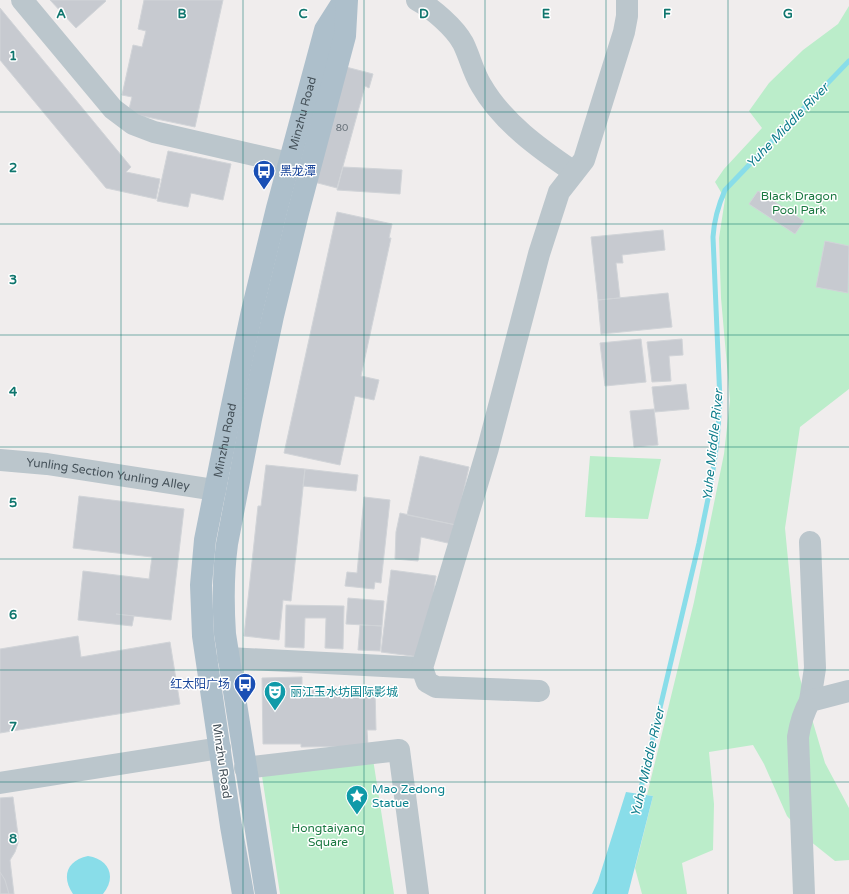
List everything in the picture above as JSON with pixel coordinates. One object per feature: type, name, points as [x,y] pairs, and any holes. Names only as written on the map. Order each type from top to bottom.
[{"type":"main road","name":"Minzhu Road","points":[[243,894],[203,636],[203,563],[215,490],[252,311],[289,163],[324,30],[346,0]]},
{"type":"main road","name":"Minzhu Road","points":[[266,894],[228,658],[223,610],[223,586],[227,544],[251,419],[275,308],[345,36],[346,0]]},
{"type":"street","points":[[22,0],[113,109],[133,124],[154,132],[289,163]]},
{"type":"street","points":[[417,0],[434,12],[463,43],[481,85],[507,118],[538,148],[574,172]]},
{"type":"street","points":[[540,690],[436,687],[427,682],[422,668],[488,448],[542,247],[559,192],[584,160],[622,40],[627,16],[627,0]]},
{"type":"street","name":"Yunling Section Yunling Alley","points":[[0,460],[47,464],[215,490]]},
{"type":"street","points":[[804,894],[798,737],[804,712],[810,701],[815,668],[810,542]]},
{"type":"street","points":[[228,658],[422,668]]},
{"type":"street","points":[[810,701],[849,691]]},
{"type":"street","points":[[0,783],[220,748]]},
{"type":"street","points":[[245,768],[399,750],[418,894]]},
{"type":"green space","name":"Black Dragon Pool Park","points":[[849,6],[849,389],[800,427],[785,528],[799,675],[825,763],[849,808],[849,860],[835,861],[810,841],[787,816],[764,764],[753,745],[709,752],[714,804],[713,850],[682,863],[687,894],[642,894],[635,868],[653,796],[647,795],[694,602],[724,454],[730,400],[721,298],[719,238],[725,199],[715,182],[724,169],[762,128],[749,111],[769,83],[803,50],[838,24]]},
{"type":"green space","points":[[590,456],[661,459],[648,519],[585,517]]},
{"type":"green space","name":"Hongtaiyang Square","points":[[373,759],[394,894],[280,894],[262,776]]},
{"type":"water","points":[[626,792],[653,796],[628,894],[592,894],[598,881]]},
{"type":"water","points":[[88,856],[101,861],[106,865],[109,870],[110,881],[103,894],[73,894],[67,881],[68,870],[75,861]]},
{"type":"building","points":[[50,0],[105,0],[106,1],[76,28]]},
{"type":"building","points":[[144,0],[223,0],[195,127],[128,113],[132,97],[122,95],[133,45],[142,47],[146,31],[138,29]]},
{"type":"building","points":[[0,8],[131,167],[126,172],[160,179],[156,199],[106,188],[0,60]]},
{"type":"building","points":[[346,67],[373,74],[369,88],[365,86],[337,188],[314,182]]},
{"type":"building","points":[[168,151],[231,164],[223,200],[191,193],[188,207],[157,201]]},
{"type":"building","points":[[343,167],[402,170],[400,194],[337,190]]},
{"type":"building","points":[[758,191],[804,221],[795,234],[749,204]]},
{"type":"building","points":[[337,212],[392,224],[389,238],[391,238],[361,376],[379,380],[374,400],[355,396],[340,465],[284,453]]},
{"type":"building","points":[[663,230],[665,250],[622,255],[623,263],[616,263],[620,298],[598,300],[591,237]]},
{"type":"building","points":[[825,241],[849,246],[848,293],[816,287]]},
{"type":"building","points":[[668,293],[672,327],[601,334],[598,300]]},
{"type":"building","points":[[641,339],[646,382],[605,386],[600,343]]},
{"type":"building","points":[[682,339],[683,355],[669,356],[671,381],[652,382],[647,342]]},
{"type":"building","points":[[686,384],[689,409],[655,412],[652,387]]},
{"type":"building","points":[[654,409],[658,445],[634,447],[630,411]]},
{"type":"building","points":[[420,456],[469,467],[456,525],[407,515]]},
{"type":"building","points":[[266,465],[305,469],[291,601],[283,600],[279,640],[244,636],[258,506],[261,506]]},
{"type":"building","points":[[305,469],[358,475],[356,491],[303,486]]},
{"type":"building","points":[[79,496],[184,509],[171,620],[116,614],[134,616],[132,626],[78,620],[83,571],[149,579],[152,557],[73,548]]},
{"type":"building","points":[[364,497],[390,500],[381,583],[375,582],[374,589],[345,586],[347,572],[357,573]]},
{"type":"building","points":[[400,513],[456,525],[452,544],[421,537],[418,561],[395,559],[396,532]]},
{"type":"building","points":[[391,570],[436,576],[428,631],[420,657],[381,652]]},
{"type":"building","points":[[348,598],[384,601],[382,626],[346,624]]},
{"type":"building","points":[[286,605],[344,606],[343,649],[325,648],[326,618],[305,618],[304,648],[285,647]]},
{"type":"building","points":[[360,625],[382,626],[380,651],[358,650]]},
{"type":"building","points":[[78,636],[81,657],[170,642],[180,704],[0,733],[0,649]]},
{"type":"building","points":[[302,677],[302,690],[375,689],[376,730],[367,730],[368,746],[301,747],[301,744],[263,744],[262,678]]},
{"type":"building","points":[[13,797],[18,835],[18,843],[10,860],[14,894],[0,894],[0,798]]},
{"type":"building","points":[[0,872],[5,880],[9,894],[0,894]]},
{"type":"waterway","name":"Yuhe Middle River","points":[[638,801],[699,543],[711,484],[717,442],[720,401],[713,237],[714,225],[720,202],[725,190],[849,61]]},
{"type":"place","name":"黑龙潭","points":[[264,190]]},
{"type":"place","name":"红太阳广场","points":[[245,704]]},
{"type":"place","name":"丽江玉水坊国际影城","points":[[275,712]]},
{"type":"place","name":"Mao Zedong Statue","points":[[357,816]]}]
